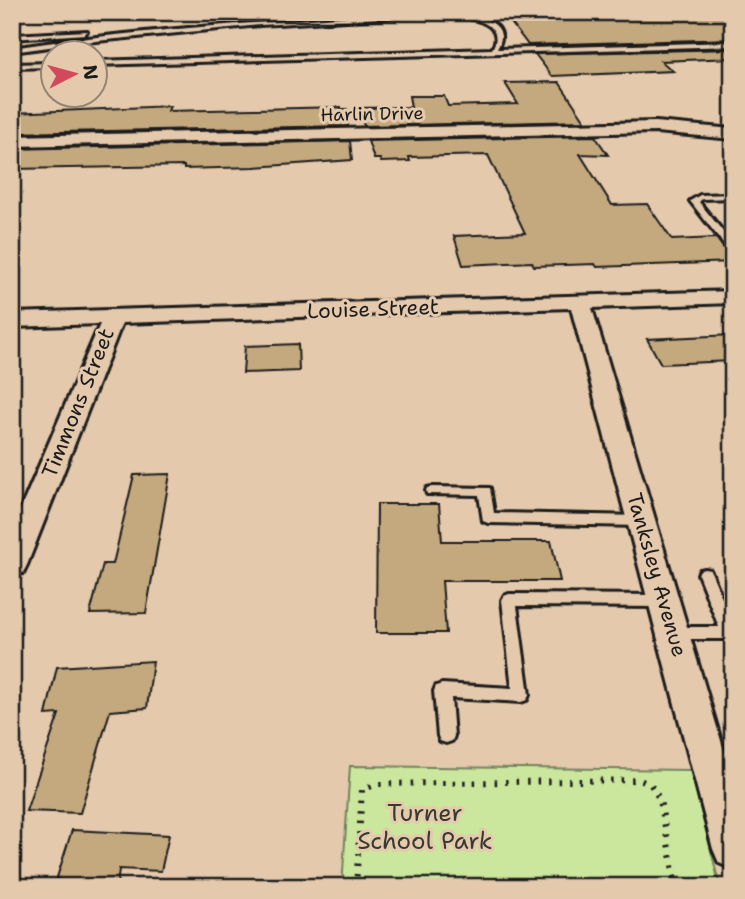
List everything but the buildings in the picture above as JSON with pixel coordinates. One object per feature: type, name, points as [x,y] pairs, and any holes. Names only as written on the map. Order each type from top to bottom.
[{"type":"street","name":"Harlin Drive","points":[[12,141],[656,128],[733,135]]},
{"type":"street","name":"Louise Street","points":[[12,320],[733,297]]},
{"type":"street","name":"Tanksley Avenue","points":[[580,302],[733,849]]},
{"type":"street","name":"Timmons Street","points":[[12,565],[113,318]]},
{"type":"lane","points":[[12,37],[313,12]]},
{"type":"lane","points":[[12,50],[269,22],[439,14],[474,18],[495,28],[500,35],[500,43],[493,52]]},
{"type":"lane","points":[[108,64],[733,44]]},
{"type":"lane","points":[[12,66],[38,65]]},
{"type":"lane","points":[[733,196],[700,197],[694,201],[733,250]]},
{"type":"lane","points":[[432,491],[485,491],[488,518],[640,521]]},
{"type":"lane","points":[[673,634],[731,633],[705,574]]},
{"type":"lane","points":[[446,736],[442,691],[521,695],[509,600],[664,601]]},
{"type":"path","points":[[356,887],[362,790],[377,784],[640,780],[651,785],[660,800],[676,887]]},
{"type":"green space","name":"Turner School Park","points":[[350,766],[691,770],[720,887],[342,887]]}]
